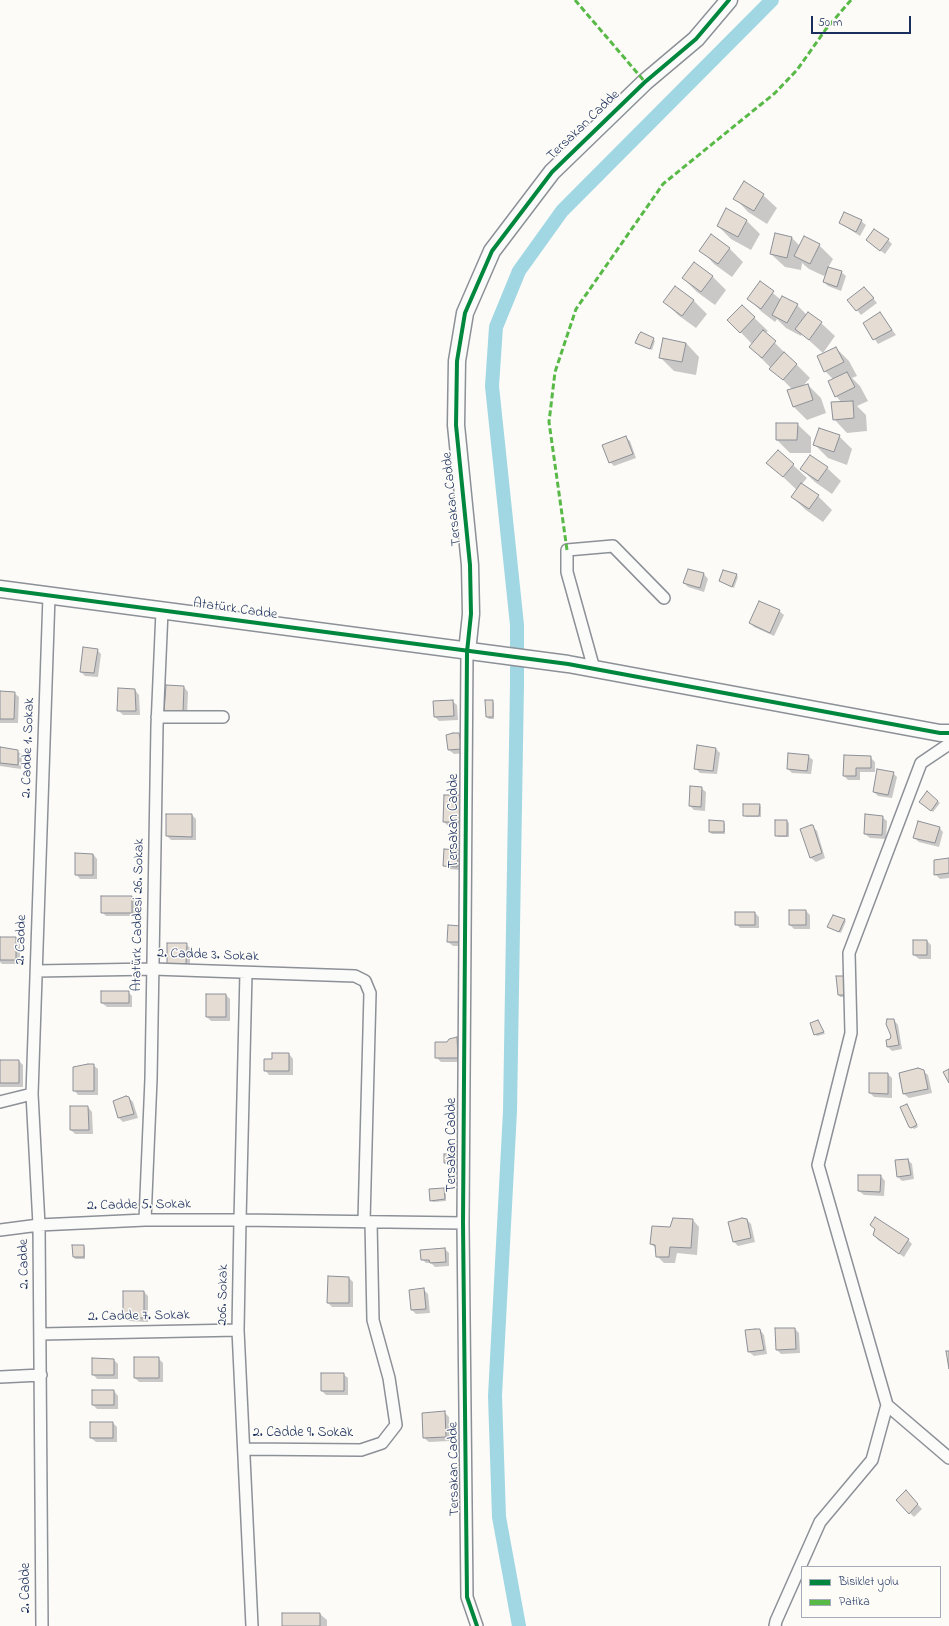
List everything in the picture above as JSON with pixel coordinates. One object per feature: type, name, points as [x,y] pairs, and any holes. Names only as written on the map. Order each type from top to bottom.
[{"type":"main road","name":"Tersakan Cadde","points":[[467,652],[471,614],[470,565],[456,424],[457,361],[465,313],[492,250],[552,172],[645,82],[696,40],[729,0]]},
{"type":"main road","name":"Atatürk Cadde","points":[[0,589],[467,652],[568,664],[940,733],[949,733]]},
{"type":"street","points":[[594,669],[567,572],[567,550],[613,546],[664,598]]},
{"type":"street","name":"2. Cadde 1. Sokak","points":[[38,902],[49,596]]},
{"type":"street","name":"Atatürk Caddesi 26. Sokak","points":[[145,1220],[151,1079],[157,717],[162,611]]},
{"type":"street","name":"Tersakan Cadde","points":[[467,652],[463,1223],[467,1597],[477,1626]]},
{"type":"street","points":[[157,717],[223,717]]},
{"type":"street","points":[[775,1626],[820,1522],[872,1460],[887,1405],[818,1165],[850,1033],[849,953],[921,763],[949,744]]},
{"type":"street","name":"2. Cadde","points":[[38,902],[32,1094],[39,1224],[42,1626]]},
{"type":"street","name":"2. Cadde 3. Sokak","points":[[36,971],[153,969],[355,976]]},
{"type":"street","name":"206. Sokak","points":[[246,973],[238,1330],[252,1626]]},
{"type":"street","name":"2. Cadde 9. Sokak","points":[[244,1449],[361,1450],[382,1443],[396,1425],[389,1378],[373,1320],[368,1222],[370,993],[365,981],[355,976]]},
{"type":"street","points":[[0,1102],[32,1094]]},
{"type":"street","name":"2. Cadde 5. Sokak","points":[[0,1230],[39,1224],[145,1220],[240,1220]]},
{"type":"street","points":[[240,1220],[463,1223]]},
{"type":"street","name":"2. Cadde 7. Sokak","points":[[41,1334],[238,1330]]},
{"type":"street","points":[[0,1377],[41,1375]]},
{"type":"street","points":[[887,1405],[949,1458]]},
{"type":"building","points":[[744,181],[764,194],[754,211],[733,199]]},
{"type":"building","points":[[726,208],[747,220],[738,237],[717,226]]},
{"type":"building","points":[[844,212],[862,220],[856,232],[839,223]]},
{"type":"building","points":[[874,229],[889,239],[880,251],[866,240]]},
{"type":"building","points":[[775,233],[792,237],[787,258],[770,254]]},
{"type":"building","points":[[711,234],[730,248],[718,264],[699,251]]},
{"type":"building","points":[[804,236],[820,244],[810,264],[794,256]]},
{"type":"building","points":[[694,262],[713,276],[701,292],[682,278]]},
{"type":"building","points":[[828,267],[842,271],[837,287],[823,282]]},
{"type":"building","points":[[760,281],[774,291],[761,309],[747,299]]},
{"type":"building","points":[[675,286],[694,300],[682,316],[663,302]]},
{"type":"building","points":[[864,287],[874,298],[856,311],[847,300]]},
{"type":"building","points":[[782,296],[798,304],[787,323],[772,315]]},
{"type":"building","points":[[742,305],[755,317],[740,333],[727,320]]},
{"type":"building","points":[[808,312],[822,322],[809,340],[795,329]]},
{"type":"building","points":[[880,312],[892,330],[873,340],[863,323]]},
{"type":"building","points":[[763,330],[776,341],[762,358],[749,347]]},
{"type":"building","points":[[641,332],[654,338],[650,349],[635,343]]},
{"type":"building","points":[[663,338],[686,343],[682,362],[659,358]]},
{"type":"building","points":[[836,347],[844,362],[824,372],[817,356]]},
{"type":"building","points":[[784,352],[797,364],[783,380],[769,369]]},
{"type":"building","points":[[847,372],[855,387],[835,397],[828,381]]},
{"type":"building","points":[[808,384],[813,400],[793,407],[787,390]]},
{"type":"building","points":[[853,401],[854,418],[833,420],[831,402]]},
{"type":"building","points":[[776,423],[798,423],[797,440],[776,440]]},
{"type":"building","points":[[819,428],[840,435],[834,452],[813,445]]},
{"type":"building","points":[[626,436],[633,454],[609,463],[602,445]]},
{"type":"building","points":[[778,450],[794,464],[783,477],[766,463]]},
{"type":"building","points":[[810,455],[828,467],[818,481],[800,469]]},
{"type":"building","points":[[801,483],[819,495],[809,509],[791,497]]},
{"type":"building","points":[[688,569],[704,573],[700,588],[683,583]]},
{"type":"building","points":[[723,570],[737,574],[732,587],[719,581]]},
{"type":"building","points":[[759,601],[780,610],[770,633],[749,623]]},
{"type":"building","points":[[83,647],[98,649],[94,673],[80,672]]},
{"type":"building","points":[[166,685],[184,686],[183,712],[164,712]]},
{"type":"building","points":[[118,688],[135,689],[136,711],[117,711]]},
{"type":"building","points":[[0,691],[15,692],[14,719],[0,719]]},
{"type":"building","points":[[453,700],[454,716],[434,717],[433,701]]},
{"type":"building","points":[[485,700],[493,700],[493,717],[486,717]]},
{"type":"building","points":[[459,733],[462,749],[448,750],[446,735]]},
{"type":"building","points":[[697,745],[716,748],[713,771],[694,769]]},
{"type":"building","points":[[0,747],[18,750],[18,765],[0,763]]},
{"type":"building","points":[[788,753],[809,755],[807,771],[787,769]]},
{"type":"building","points":[[844,755],[871,756],[871,768],[856,768],[856,776],[843,776]]},
{"type":"building","points":[[877,769],[894,772],[888,795],[873,792]]},
{"type":"building","points":[[690,786],[702,787],[701,807],[689,806]]},
{"type":"building","points":[[927,791],[938,801],[931,811],[919,802]]},
{"type":"building","points":[[444,795],[462,795],[461,822],[443,822]]},
{"type":"building","points":[[743,804],[760,804],[759,816],[743,816]]},
{"type":"building","points":[[166,814],[192,814],[192,837],[166,836]]},
{"type":"building","points":[[865,814],[883,816],[882,835],[864,834]]},
{"type":"building","points":[[709,820],[724,821],[724,832],[709,832]]},
{"type":"building","points":[[775,820],[787,820],[787,836],[775,836]]},
{"type":"building","points":[[918,821],[940,827],[935,843],[913,838]]},
{"type":"building","points":[[813,825],[822,853],[810,858],[800,829]]},
{"type":"building","points":[[444,849],[458,850],[457,867],[443,866]]},
{"type":"building","points":[[75,853],[93,854],[93,875],[75,875]]},
{"type":"building","points":[[949,858],[949,873],[934,875],[934,860]]},
{"type":"building","points":[[101,896],[132,896],[132,913],[101,913]]},
{"type":"building","points":[[789,910],[806,910],[806,925],[789,925]]},
{"type":"building","points":[[735,912],[755,912],[755,925],[735,925]]},
{"type":"building","points":[[833,915],[845,919],[839,932],[827,927]]},
{"type":"building","points":[[448,925],[462,926],[461,942],[447,942]]},
{"type":"building","points":[[0,937],[16,937],[16,960],[0,960]]},
{"type":"building","points":[[913,940],[927,940],[927,955],[913,955]]},
{"type":"building","points":[[167,943],[187,943],[186,964],[167,964]]},
{"type":"building","points":[[836,976],[846,976],[847,995],[838,995]]},
{"type":"building","points":[[101,991],[129,991],[129,1003],[101,1003]]},
{"type":"building","points":[[206,994],[226,994],[226,1017],[206,1017]]},
{"type":"building","points":[[887,1019],[894,1019],[899,1045],[887,1047],[886,1040],[890,1039],[891,1036],[886,1024]]},
{"type":"building","points":[[818,1020],[824,1032],[814,1035],[810,1023]]},
{"type":"building","points":[[457,1037],[458,1058],[435,1058],[435,1042],[447,1042],[449,1039]]},
{"type":"building","points":[[272,1053],[289,1053],[289,1071],[264,1071],[264,1059],[272,1059]]},
{"type":"building","points":[[0,1060],[19,1060],[19,1083],[0,1083]]},
{"type":"building","points":[[94,1064],[94,1091],[73,1091],[73,1067]]},
{"type":"building","points":[[918,1068],[924,1070],[928,1089],[903,1094],[899,1073]]},
{"type":"building","points":[[949,1069],[949,1083],[943,1072]]},
{"type":"building","points":[[869,1073],[888,1073],[888,1094],[869,1093]]},
{"type":"building","points":[[126,1096],[129,1097],[134,1114],[118,1118],[113,1101]]},
{"type":"building","points":[[907,1104],[917,1125],[911,1128],[909,1127],[900,1107]]},
{"type":"building","points":[[70,1106],[88,1106],[89,1130],[70,1130]]},
{"type":"building","points":[[444,1154],[454,1154],[454,1163],[444,1163]]},
{"type":"building","points":[[908,1159],[911,1175],[897,1177],[895,1160]]},
{"type":"building","points":[[858,1175],[881,1175],[880,1192],[858,1191]]},
{"type":"building","points":[[444,1188],[445,1199],[430,1201],[429,1189]]},
{"type":"building","points":[[875,1217],[909,1239],[899,1254],[873,1235],[875,1229],[870,1225]]},
{"type":"building","points":[[673,1218],[693,1219],[691,1248],[670,1247],[669,1257],[656,1257],[655,1245],[650,1244],[652,1226],[670,1227]]},
{"type":"building","points":[[742,1218],[747,1219],[751,1238],[733,1242],[728,1222]]},
{"type":"building","points":[[72,1245],[84,1245],[84,1257],[73,1257]]},
{"type":"building","points":[[445,1248],[446,1262],[430,1263],[429,1260],[421,1260],[420,1250]]},
{"type":"building","points":[[328,1276],[349,1277],[349,1303],[327,1303]]},
{"type":"building","points":[[424,1288],[426,1309],[411,1310],[409,1290]]},
{"type":"building","points":[[123,1291],[144,1291],[144,1318],[123,1317]]},
{"type":"building","points":[[775,1328],[795,1328],[796,1349],[776,1350]]},
{"type":"building","points":[[760,1329],[764,1350],[748,1352],[745,1330]]},
{"type":"building","points":[[946,1351],[949,1351],[949,1369]]},
{"type":"building","points":[[134,1357],[159,1357],[159,1378],[134,1378]]},
{"type":"building","points":[[92,1358],[114,1359],[114,1375],[92,1375]]},
{"type":"building","points":[[321,1373],[344,1373],[344,1391],[321,1391]]},
{"type":"building","points":[[92,1390],[114,1390],[114,1405],[92,1405]]},
{"type":"building","points":[[445,1411],[446,1437],[423,1438],[422,1413]]},
{"type":"building","points":[[90,1422],[113,1422],[113,1438],[90,1438]]},
{"type":"building","points":[[906,1490],[918,1504],[909,1514],[896,1500]]},
{"type":"building","points":[[282,1613],[320,1613],[320,1626],[282,1626]]},
{"type":"waterway","points":[[519,1626],[499,1517],[495,1396],[510,1111],[517,684],[517,625],[492,386],[496,327],[519,271],[562,211],[772,0]]},
{"type":"marked path","points":[[575,0],[645,82]]},
{"type":"marked path","points":[[567,550],[549,422],[555,372],[576,309],[663,184],[775,93],[797,70],[826,29],[851,0]]},
{"type":"cycle path","points":[[477,1626],[467,1597],[463,1223],[467,652],[471,614],[470,565],[456,425],[457,361],[465,313],[492,251],[552,172],[645,82],[696,39],[729,0]]},
{"type":"cycle path","points":[[0,589],[568,664],[940,733],[949,733]]}]
